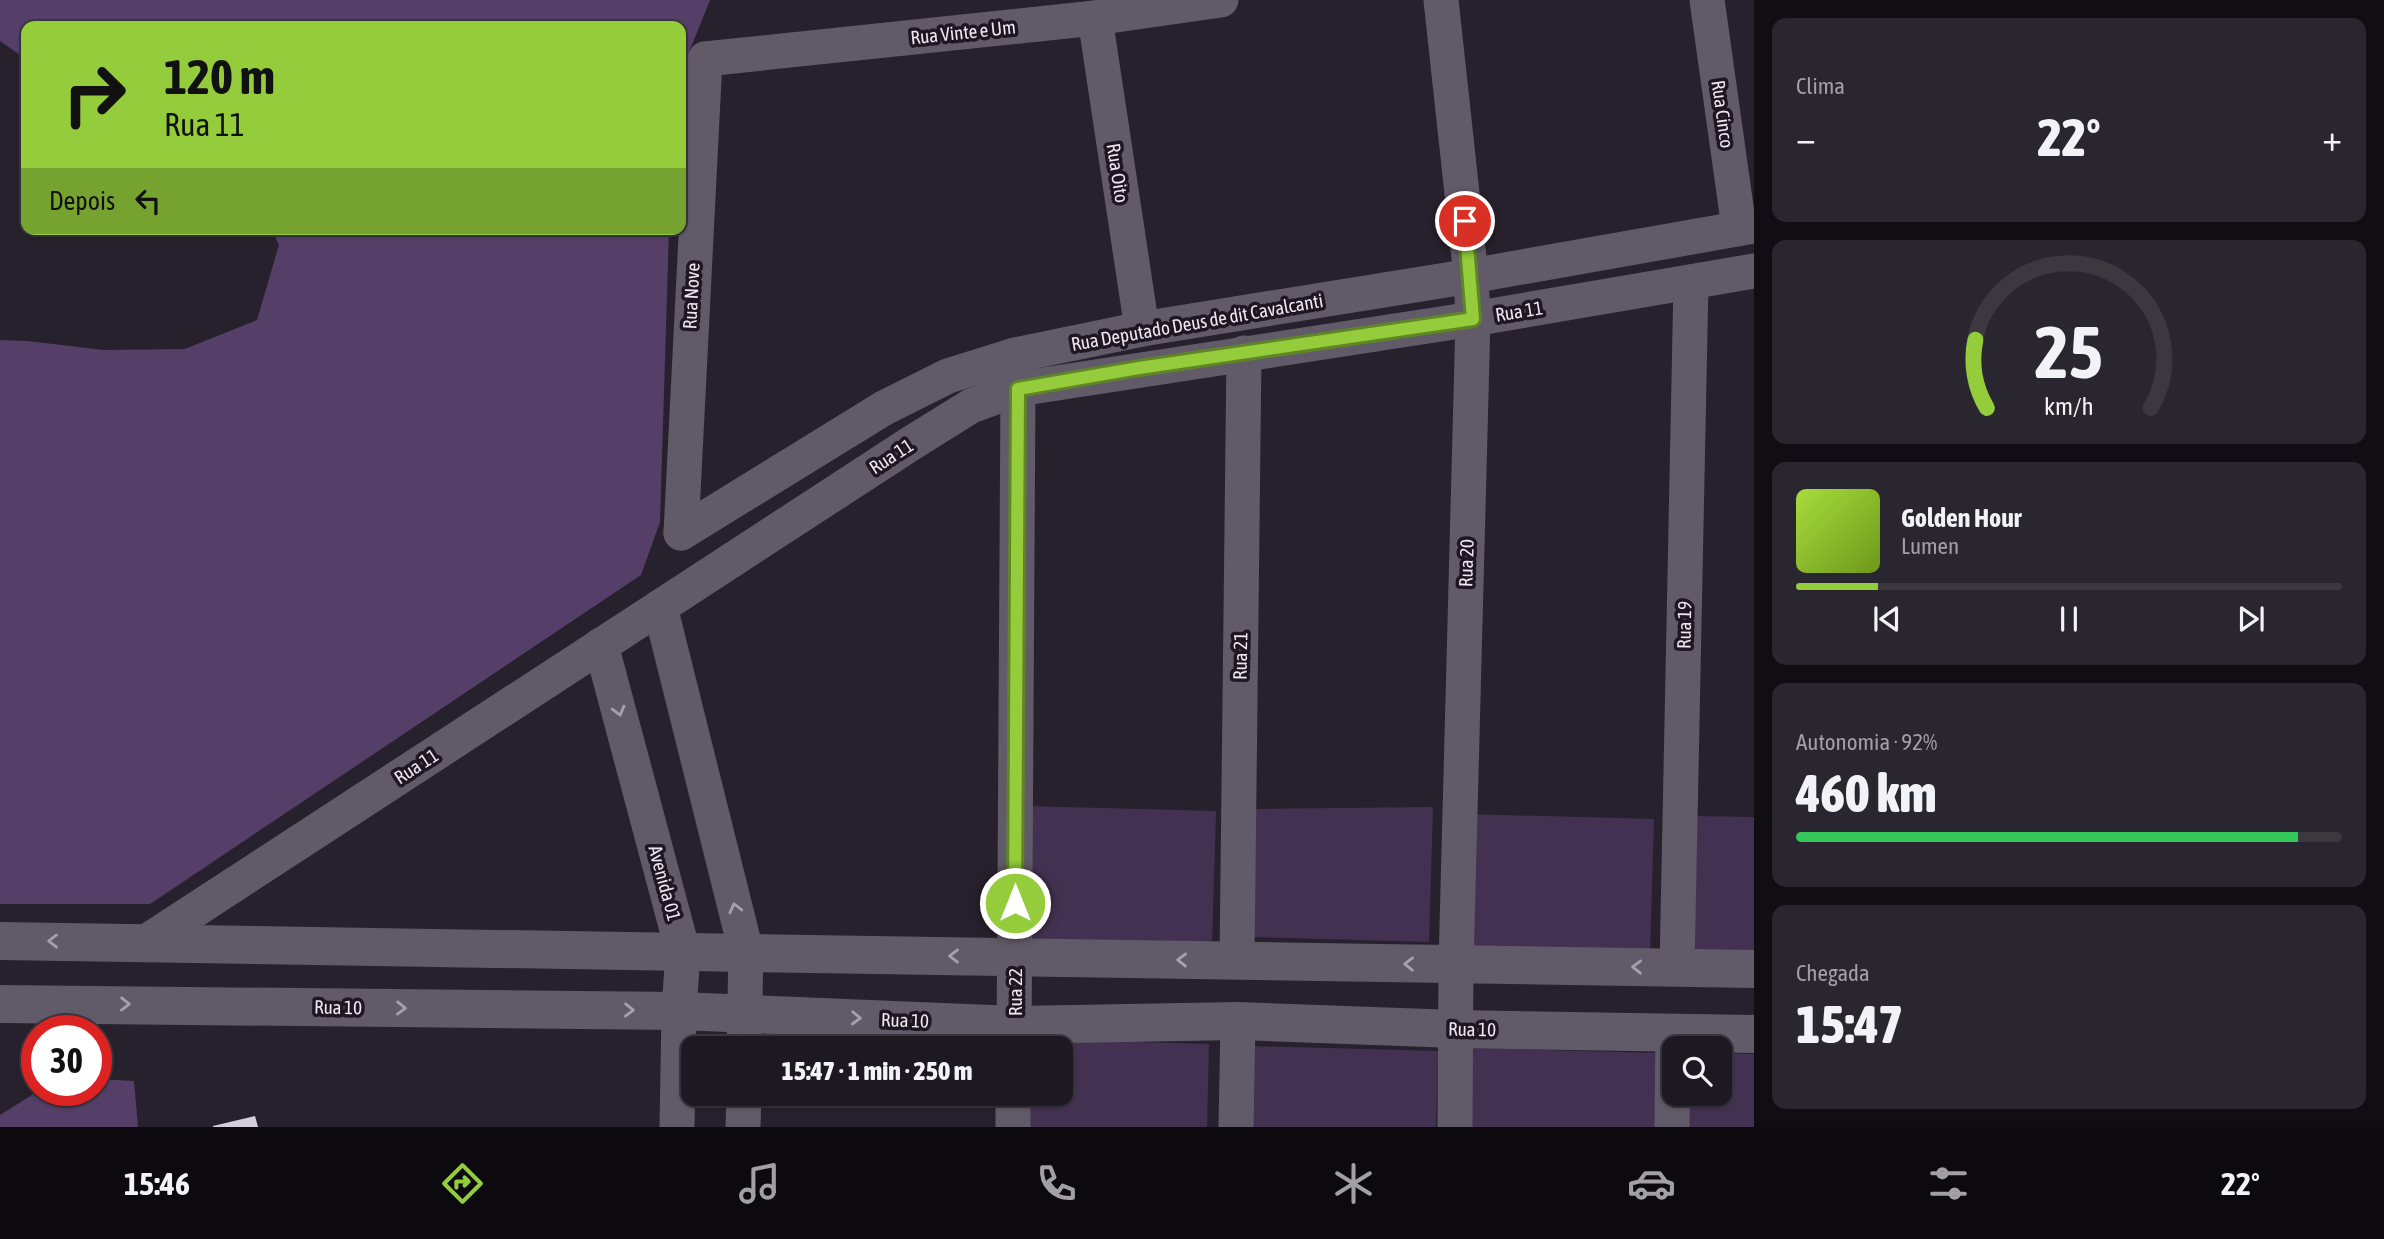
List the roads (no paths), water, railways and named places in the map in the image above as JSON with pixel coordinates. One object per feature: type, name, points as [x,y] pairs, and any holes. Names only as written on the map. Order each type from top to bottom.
[{"type":"main road","points":[[0,941],[1754,969]]},
{"type":"main road","name":"Rua 10","points":[[0,1004],[679,1011],[745,1031],[970,1036]]},
{"type":"main road","name":"Rua 10","points":[[1029,1036],[1238,1021],[1456,1029],[1754,1034]]},
{"type":"street","name":"Rua Vinte e Um","points":[[705,59],[1095,18],[1221,0]]},
{"type":"street","name":"Rua 20","points":[[1441,0],[1471,276],[1473,319],[1456,965],[1455,1127]]},
{"type":"street","name":"Rua Cinco","points":[[1707,0],[1746,227]]},
{"type":"street","name":"Rua Oito","points":[[1095,18],[1142,329]]},
{"type":"street","name":"Rua Nove","points":[[681,534],[705,59]]},
{"type":"street","name":"Rua Deputado Deus de dit Cavalcanti","points":[[681,534],[884,408],[948,376],[1015,355],[1142,329],[1471,276],[1746,227]]},
{"type":"street","name":"Rua 11","points":[[146,942],[961,412],[1018,389],[1473,319],[1754,271]]},
{"type":"street","name":"Rua 19","points":[[1677,967],[1691,282]]},
{"type":"street","name":"Rua 21","points":[[1237,960],[1244,353]]},
{"type":"street","name":"Rua 22","points":[[1015,1036],[1018,389]]},
{"type":"street","points":[[660,607],[746,951],[745,1031]]},
{"type":"street","name":"Avenida 01","points":[[601,645],[684,951],[679,1011],[677,1127]]},
{"type":"street","points":[[1236,1127],[1238,1021]]},
{"type":"street","points":[[1672,1127],[1673,1032]]},
{"type":"street","points":[[743,1127],[744,1106]]},
{"type":"street","points":[[1013,1106],[1013,1127]]}]
